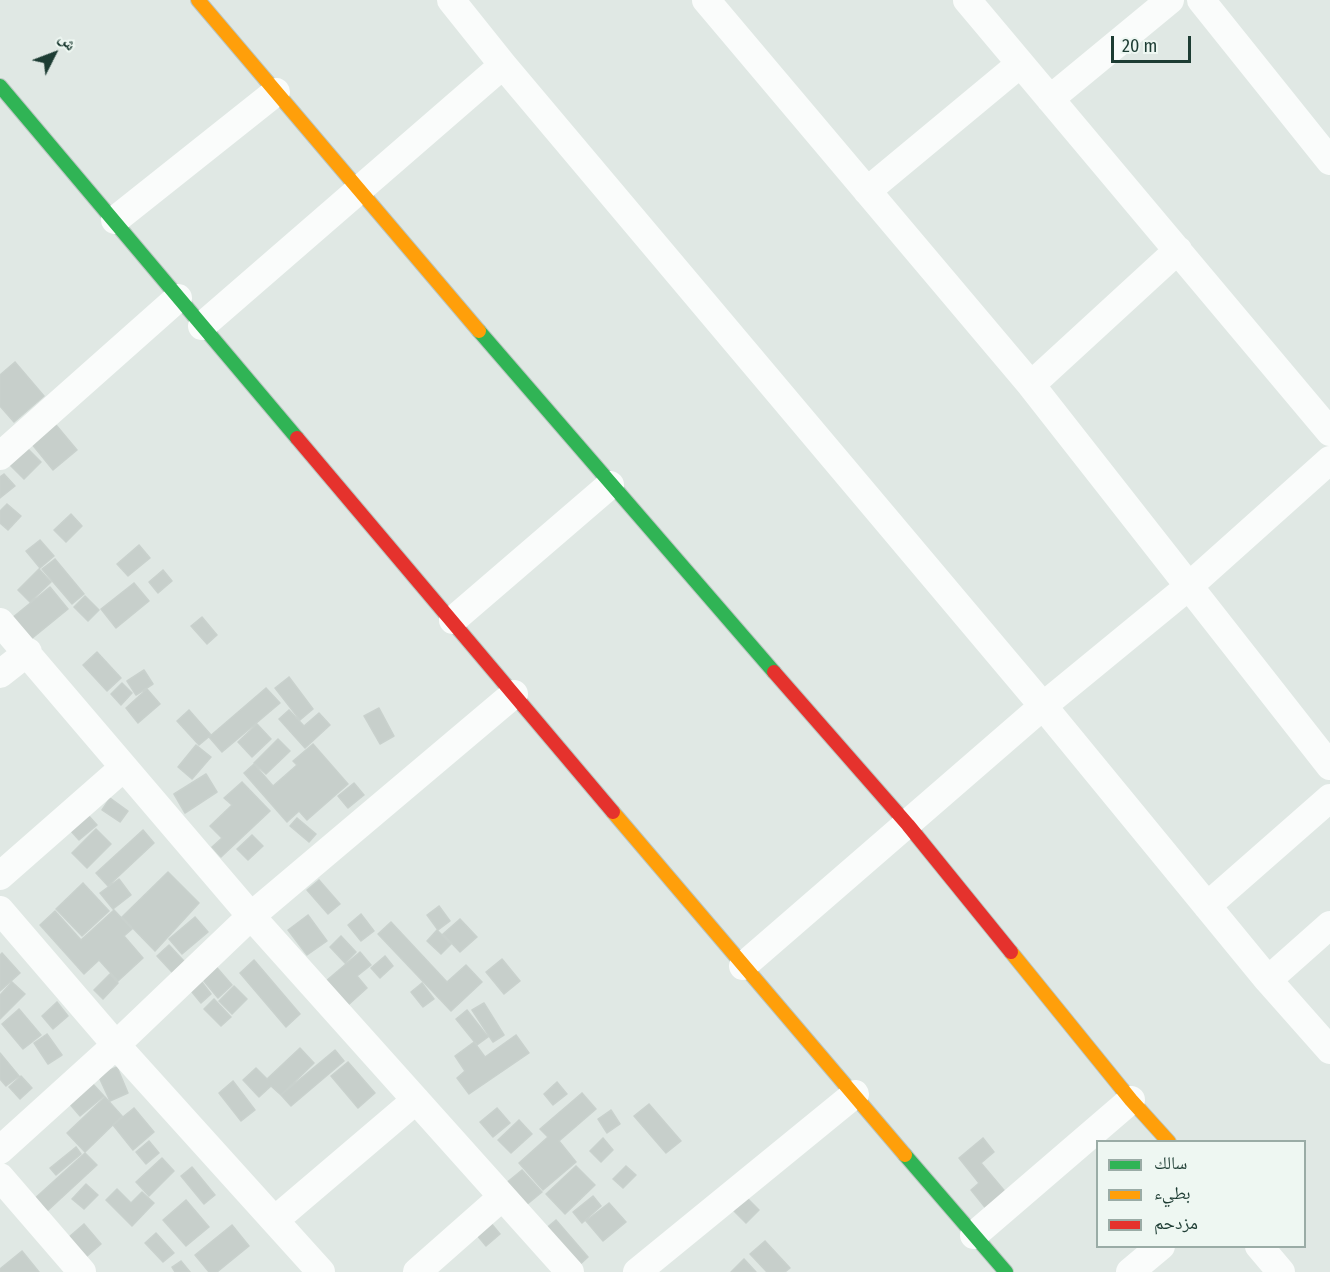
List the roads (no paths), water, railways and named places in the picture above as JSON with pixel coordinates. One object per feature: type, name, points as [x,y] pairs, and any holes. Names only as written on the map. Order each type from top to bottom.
[{"type":"street","points":[[198,0],[610,485],[908,825],[1131,1100],[1167,1140]]},
{"type":"street","points":[[452,0],[503,65],[1043,706],[1206,906],[1330,1050]]},
{"type":"street","points":[[706,0],[1031,385],[1330,766]]},
{"type":"street","points":[[967,0],[1330,432]]},
{"type":"street","points":[[1050,99],[1170,0]]},
{"type":"street","points":[[1201,0],[1330,161]]},
{"type":"street","points":[[867,191],[1020,63]]},
{"type":"street","points":[[201,326],[503,65]]},
{"type":"street","points":[[0,86],[743,966],[1006,1272]]},
{"type":"street","points":[[115,220],[276,92]]},
{"type":"street","points":[[1031,385],[1178,250]]},
{"type":"street","points":[[0,456],[178,298]]},
{"type":"street","points":[[743,966],[1043,706],[1325,474]]},
{"type":"street","points":[[453,620],[610,485]]},
{"type":"street","points":[[0,622],[28,652],[123,768],[251,916],[570,1272]]},
{"type":"street","points":[[0,674],[28,652]]},
{"type":"street","points":[[0,1150],[116,1045],[251,916],[514,694]]},
{"type":"street","points":[[0,876],[123,768]]},
{"type":"street","points":[[1206,906],[1330,798]]},
{"type":"street","points":[[0,910],[116,1045],[321,1272]]},
{"type":"street","points":[[1268,980],[1330,925]]},
{"type":"street","points":[[637,1272],[855,1094]]},
{"type":"street","points":[[275,1220],[416,1100]]},
{"type":"street","points":[[974,1235],[1131,1100]]},
{"type":"street","points":[[0,1177],[82,1272]]},
{"type":"street","points":[[417,1272],[502,1197]]},
{"type":"street","points":[[1130,1272],[1159,1248]]},
{"type":"street","points":[[1261,1248],[1281,1272]]}]
